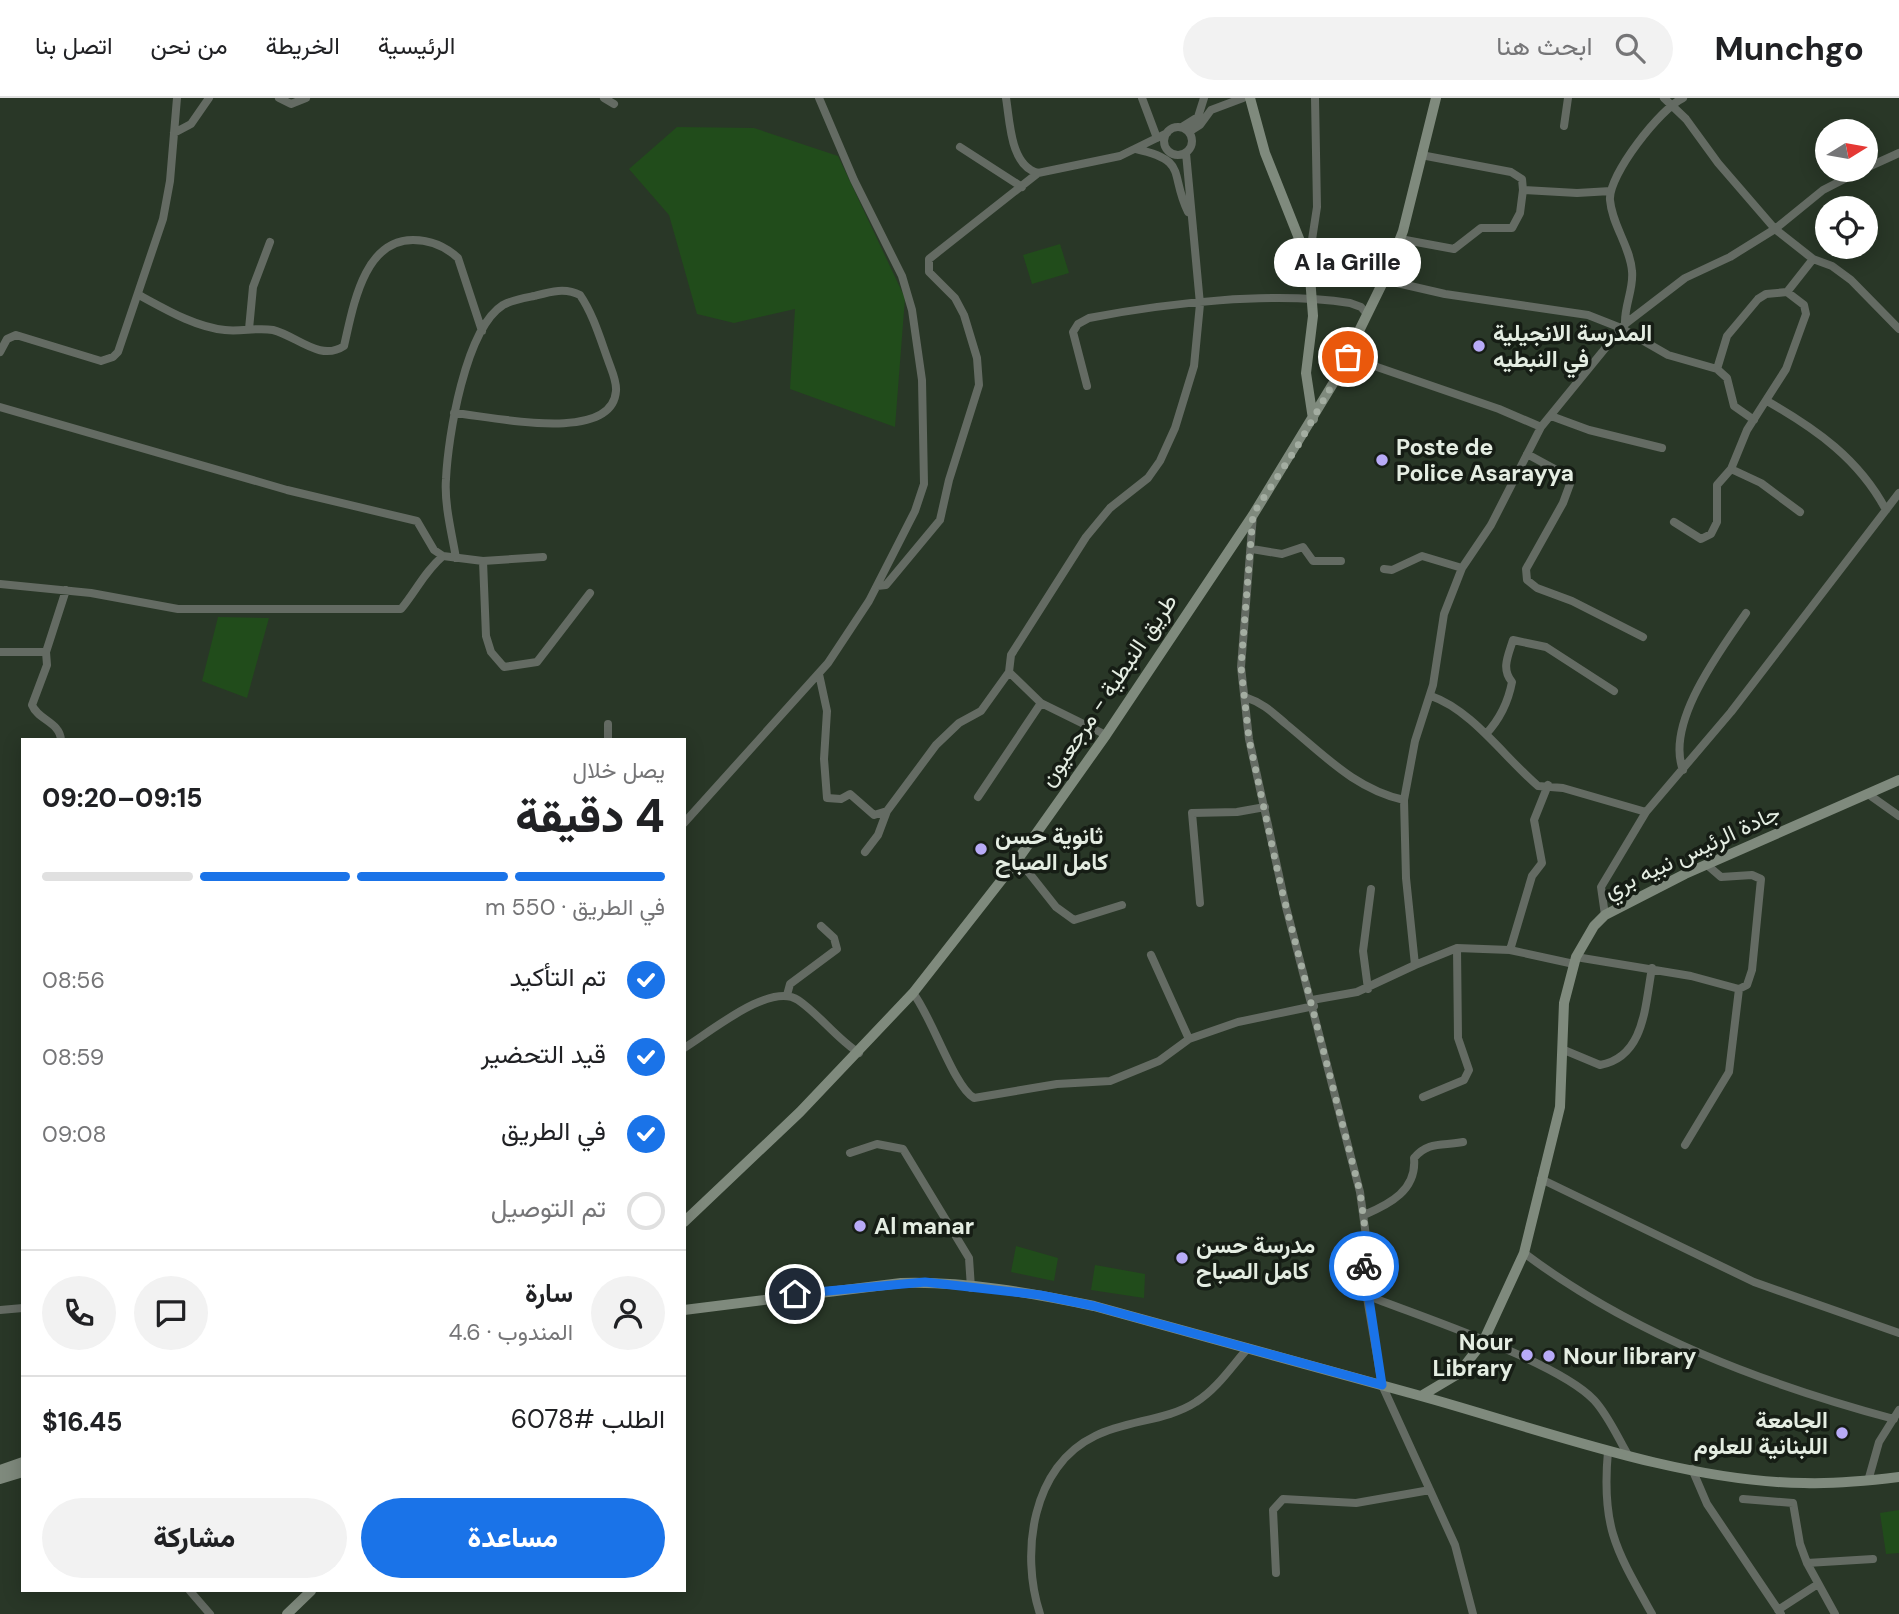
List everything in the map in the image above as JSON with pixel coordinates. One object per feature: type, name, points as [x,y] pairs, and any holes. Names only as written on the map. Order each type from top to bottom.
[{"type":"main road","points":[[1250,98],[1269,164],[1307,267],[1314,300],[1306,373],[1313,419]]},
{"type":"main road","name":"طريق النبطية - مرجعيون","points":[[686,1220],[859,1053],[913,993],[1018,859],[1106,735],[1253,514],[1313,419],[1348,357],[1400,239],[1436,98]]},
{"type":"main road","name":"جادة الرئيس نبيه بري","points":[[1421,1396],[1458,1374],[1483,1342],[1524,1252],[1560,1107],[1564,1003],[1575,960],[1584,939],[1605,915],[1706,864],[1899,780]]},
{"type":"main road","points":[[686,1310],[873,1285],[925,1282],[1040,1295],[1094,1306],[1248,1348],[1608,1451],[1692,1469],[1801,1483],[1899,1477]]},
{"type":"main road","points":[[0,1470],[21,1469]]},
{"type":"main road","points":[[0,1479],[21,1469]]},
{"type":"main road","points":[[287,1614],[310,1592]]},
{"type":"street","points":[[0,352],[7,339],[16,335],[78,355],[108,360],[118,352],[163,219],[170,181],[177,98]]},
{"type":"street","points":[[174,133],[191,124],[209,98]]},
{"type":"street","points":[[279,98],[291,104],[306,98]]},
{"type":"street","points":[[604,98],[614,104]]},
{"type":"street","points":[[686,821],[820,674],[877,586],[915,511],[924,484],[921,370],[915,322],[902,276],[854,180],[819,98]]},
{"type":"street","points":[[1006,98],[1017,152],[1025,167],[1038,173]]},
{"type":"street","points":[[1142,98],[1157,138]]},
{"type":"street","points":[[1186,130],[1198,117],[1203,98]]},
{"type":"street","points":[[877,586],[886,585],[940,520],[949,480],[979,385],[977,358],[964,315],[955,298],[929,272],[929,259],[1038,173],[1113,158],[1136,149],[1174,127],[1186,130],[1200,125],[1211,110],[1243,98]]},
{"type":"street","points":[[1307,267],[1317,207],[1315,98]]},
{"type":"street","points":[[1564,126],[1568,98]]},
{"type":"street","points":[[1623,326],[1632,270],[1612,213],[1611,191],[1622,167],[1668,101],[1683,98]]},
{"type":"street","points":[[1668,101],[1775,229],[1813,259],[1832,266],[1851,280],[1899,329]]},
{"type":"street","points":[[865,852],[878,835],[887,811],[927,755],[958,723],[981,711],[1009,672],[1011,655],[1086,537],[1110,508],[1148,478],[1160,461],[1175,428],[1194,366],[1200,304],[1186,153],[1192,140],[1186,130]]},
{"type":"street","points":[[1167,133],[1164,141],[1191,219]]},
{"type":"street","points":[[960,148],[1022,187]]},
{"type":"street","points":[[1136,149],[1168,154],[1186,153]]},
{"type":"street","points":[[1878,163],[1899,153]]},
{"type":"street","points":[[1400,239],[1454,249],[1481,228],[1512,228],[1520,213],[1522,179],[1511,172],[1422,155]]},
{"type":"street","points":[[1415,965],[1406,878],[1404,800],[1415,741],[1431,696],[1444,614],[1462,568],[1491,525],[1541,427],[1623,326],[1685,278],[1730,257],[1775,229],[1823,190],[1839,182]]},
{"type":"street","points":[[1523,190],[1577,193],[1611,191]]},
{"type":"street","points":[[139,295],[206,326],[224,330],[276,331],[320,351],[337,350],[344,346],[355,297],[370,267],[391,245],[418,240],[449,249],[458,258],[482,331]]},
{"type":"street","points":[[249,329],[253,287],[270,242]]},
{"type":"street","points":[[1787,292],[1813,259]]},
{"type":"street","points":[[1384,280],[1445,294],[1580,314],[1623,326],[1668,355],[1717,369],[1727,378],[1734,407],[1754,419]]},
{"type":"street","points":[[454,413],[573,424],[603,415],[614,400],[615,381],[587,306],[580,295],[558,291],[514,301],[496,311],[482,331],[454,413],[445,482],[456,558]]},
{"type":"street","points":[[1674,522],[1698,538],[1710,536],[1717,522],[1717,485],[1731,469],[1754,419],[1786,369],[1807,312],[1804,305],[1787,292],[1766,294],[1758,299],[1727,336],[1717,369]]},
{"type":"street","points":[[1087,386],[1073,337],[1074,328],[1081,321],[1124,311],[1200,304],[1314,300],[1350,303],[1361,307],[1367,314]]},
{"type":"street","points":[[1348,357],[1499,408],[1541,427]]},
{"type":"street","points":[[1767,401],[1825,437],[1849,458],[1885,510]]},
{"type":"street","points":[[0,407],[287,490],[417,521],[434,550],[443,556],[483,561],[543,557]]},
{"type":"street","points":[[1551,416],[1589,430],[1662,448]]},
{"type":"street","points":[[1527,454],[1562,473],[1570,484],[1563,503],[1526,569],[1527,580],[1537,588],[1572,601],[1643,638]]},
{"type":"street","points":[[1731,469],[1761,483],[1800,512]]},
{"type":"street","points":[[1605,915],[1601,887],[1646,812],[1683,770],[1899,494]]},
{"type":"street","points":[[1253,514],[1241,667],[1249,739],[1286,907],[1313,1003],[1364,1215],[1366,1295],[1382,1385],[1454,1545],[1473,1614]]},
{"type":"street","points":[[1252,549],[1282,554],[1303,547],[1313,561],[1341,561]]},
{"type":"street","points":[[0,584],[66,590],[178,609],[401,609],[419,588],[428,568],[443,556]]},
{"type":"street","points":[[1384,569],[1392,570],[1422,556],[1462,568]]},
{"type":"street","points":[[483,561],[486,636],[491,652],[503,667],[537,662],[590,593]]},
{"type":"street","points":[[60,738],[55,727],[34,711],[32,705],[47,665],[46,652],[66,590]]},
{"type":"street","points":[[1683,770],[1678,751],[1688,710],[1746,613]]},
{"type":"street","points":[[1486,734],[1501,716],[1510,691],[1512,682],[1506,677],[1504,667],[1513,640],[1546,647],[1614,691]]},
{"type":"street","points":[[0,652],[46,652]]},
{"type":"street","points":[[1009,672],[1041,703],[1106,735]]},
{"type":"street","points":[[820,674],[827,711],[824,759],[827,798],[841,799],[850,794],[874,814],[887,811]]},
{"type":"street","points":[[1431,696],[1449,704],[1486,734],[1538,786],[1548,785],[1646,812]]},
{"type":"street","points":[[1245,697],[1271,709],[1347,776],[1372,791],[1404,800]]},
{"type":"street","points":[[978,797],[1041,703]]},
{"type":"street","points":[[608,724],[608,738]]},
{"type":"street","points":[[1510,950],[1532,876],[1542,863],[1534,820],[1548,785]]},
{"type":"street","points":[[1868,794],[1899,816]]},
{"type":"street","points":[[1200,903],[1192,813],[1237,812],[1265,807]]},
{"type":"street","points":[[1018,859],[1056,907],[1073,920],[1122,905]]},
{"type":"street","points":[[913,993],[932,1021],[961,1084],[974,1098],[1057,1084],[1111,1081],[1159,1061],[1189,1039],[1238,1022],[1368,989],[1415,965],[1457,948],[1510,950],[1653,968],[1740,989],[1747,985],[1752,971],[1761,879],[1752,875],[1721,877],[1706,864]]},
{"type":"street","points":[[1368,989],[1363,951],[1371,889]]},
{"type":"street","points":[[787,995],[790,984],[838,949],[834,938],[821,926]]},
{"type":"street","points":[[1423,1097],[1464,1080],[1467,1075],[1458,1038],[1457,948]]},
{"type":"street","points":[[1151,955],[1189,1039]]},
{"type":"street","points":[[1564,1050],[1600,1065],[1616,1060],[1626,1052],[1640,1031],[1653,968]]},
{"type":"street","points":[[1685,1145],[1729,1072],[1740,989]]},
{"type":"street","points":[[686,1047],[766,998],[787,995],[798,999],[843,1043],[859,1053]]},
{"type":"street","points":[[1364,1215],[1382,1208],[1408,1187],[1415,1172],[1414,1158],[1422,1149],[1438,1143],[1463,1142]]},
{"type":"street","points":[[850,1153],[877,1144],[903,1149],[969,1258],[971,1287]]},
{"type":"street","points":[[1541,1179],[1754,1282],[1899,1333]]},
{"type":"street","points":[[1524,1252],[1577,1290],[1717,1361],[1828,1401],[1894,1419]]},
{"type":"street","points":[[1366,1295],[1483,1342],[1578,1387],[1595,1401],[1628,1455]]},
{"type":"street","points":[[0,1310],[21,1307]]},
{"type":"street","points":[[1040,1614],[1030,1578],[1031,1559],[1039,1505],[1052,1473],[1073,1451],[1097,1435],[1195,1403],[1210,1391],[1248,1348]]},
{"type":"street","points":[[1868,1481],[1874,1455],[1899,1410]]},
{"type":"street","points":[[1608,1451],[1605,1502],[1610,1530],[1616,1549],[1652,1614]]},
{"type":"street","points":[[1692,1469],[1707,1504],[1780,1612],[1818,1584]]},
{"type":"street","points":[[1276,1573],[1273,1510],[1283,1499],[1356,1503],[1430,1490]]},
{"type":"street","points":[[1743,1499],[1793,1503],[1800,1544],[1807,1563],[1835,1614]]},
{"type":"street","points":[[1807,1563],[1873,1559]]},
{"type":"street","points":[[191,1592],[210,1614]]},
{"type":"green space","points":[[677,127],[754,128],[838,156],[905,298],[895,427],[790,389],[795,309],[734,323],[697,314],[669,215],[629,169]]},
{"type":"green space","points":[[1060,244],[1069,273],[1032,284],[1023,255]]},
{"type":"green space","points":[[218,617],[269,618],[247,698],[202,681]]},
{"type":"green space","points":[[1016,1246],[1058,1258],[1054,1281],[1011,1272]]},
{"type":"green space","points":[[1095,1265],[1145,1274],[1144,1298],[1091,1290]]},
{"type":"green space","points":[[1899,1510],[1899,1553],[1886,1554],[1880,1513]]},
{"type":"way so far","points":[[1348,357],[1297,447],[1253,514],[1241,667],[1249,739],[1281,887],[1314,1006],[1360,1192],[1366,1236],[1364,1266]]},
{"type":"place","name":"المدرسة الانجيلية في النبطيه","points":[[1479,346]]},
{"type":"place","name":"A la Grille","points":[[1348,357]]},
{"type":"place","name":"Poste de Police Asarayya","points":[[1382,460]]},
{"type":"place","name":"ثانوية حسن كامل الصباح","points":[[981,849]]},
{"type":"place","name":"Al manar","points":[[860,1226]]},
{"type":"place","name":"مدرسة حسن كامل الصباح","points":[[1182,1258]]},
{"type":"place","name":"Nour Library","points":[[1527,1355]]},
{"type":"place","name":"Nour library","points":[[1549,1356]]},
{"type":"place","name":"الجامعة اللبنانية للعلوم","points":[[1842,1433]]},
{"type":"route","points":[[795,1294],[925,1282],[1040,1295],[1094,1306],[1382,1385],[1368,1311],[1364,1266]]}]
